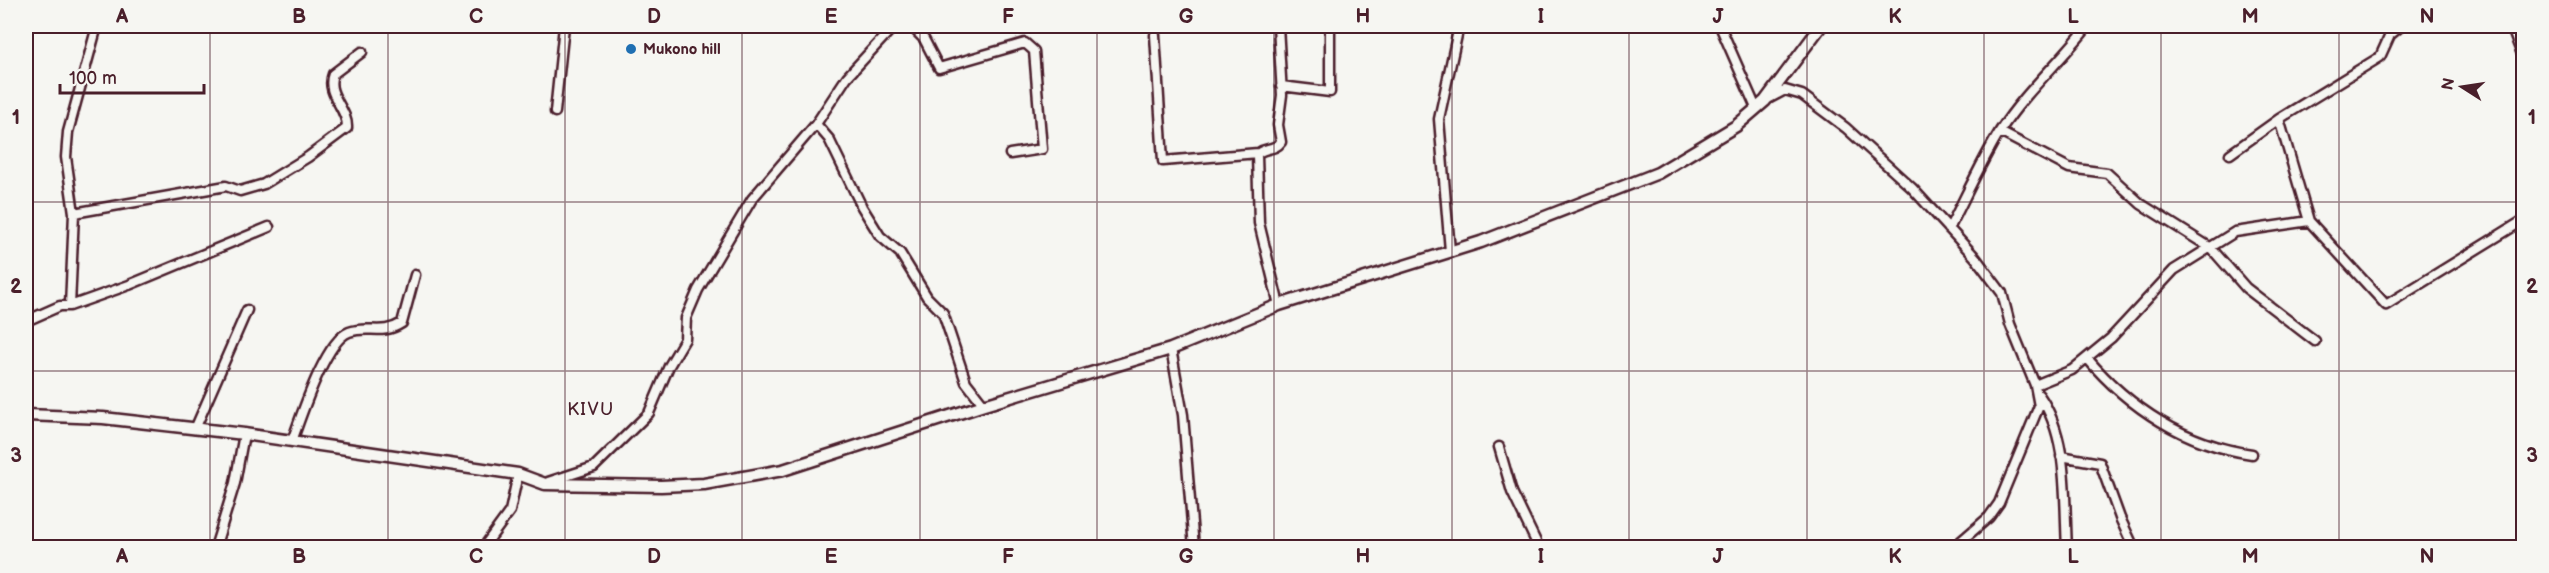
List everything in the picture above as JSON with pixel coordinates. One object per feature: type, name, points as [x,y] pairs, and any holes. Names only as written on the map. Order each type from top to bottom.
[{"type":"street","points":[[70,306],[74,213],[66,157],[68,132],[97,26]]},
{"type":"street","points":[[555,112],[564,26]]},
{"type":"street","points":[[545,484],[594,467],[650,413],[669,366],[685,339],[686,318],[720,249],[752,199],[816,124],[847,77],[894,26]]},
{"type":"street","points":[[911,26],[924,39],[939,68],[1025,43],[1034,51],[1042,149],[1010,154]]},
{"type":"street","points":[[1155,35],[1163,160],[1258,153],[1277,147],[1281,142],[1278,125],[1281,86],[1278,26]]},
{"type":"street","points":[[1281,86],[1330,92],[1330,26]]},
{"type":"street","points":[[1450,251],[1439,119],[1459,26]]},
{"type":"street","points":[[1720,26],[1761,104]]},
{"type":"street","points":[[26,415],[103,418],[244,434],[518,474],[545,484],[704,484],[783,470],[984,405],[1171,349],[1279,304],[1481,242],[1658,173],[1736,126],[1761,104],[1821,26]]},
{"type":"street","points":[[1949,228],[2000,132],[2027,95],[2063,58],[2088,26]]},
{"type":"street","points":[[2230,153],[2279,119],[2379,57],[2390,35],[2401,26]]},
{"type":"street","points":[[2511,26],[2523,59]]},
{"type":"street","points":[[74,213],[226,186],[240,191],[274,179],[347,128],[346,119],[332,91],[331,79],[338,70],[362,52]]},
{"type":"street","points":[[1761,104],[1785,90],[1802,95],[1846,128],[1912,188],[1949,228],[2002,293],[2010,324],[2038,395],[2055,424],[2061,456],[2067,548]]},
{"type":"street","points":[[2279,119],[2309,221],[2386,305],[2523,220]]},
{"type":"street","points":[[816,124],[829,139],[862,207],[880,236],[900,253],[927,297],[944,313],[966,382],[984,405]]},
{"type":"street","points":[[2000,132],[2069,168],[2107,172],[2141,204],[2211,248],[2246,288],[2315,340]]},
{"type":"street","points":[[1258,153],[1259,223],[1279,304]]},
{"type":"street","points":[[2035,386],[2072,370],[2110,338],[2174,270],[2235,232],[2309,221]]},
{"type":"street","points":[[26,321],[60,306],[70,306],[129,285],[269,226]]},
{"type":"street","points":[[292,441],[319,371],[337,342],[350,332],[381,332],[402,323],[415,275]]},
{"type":"street","points":[[195,429],[247,310]]},
{"type":"street","points":[[1171,349],[1183,416],[1194,548]]},
{"type":"street","points":[[2087,358],[2135,405],[2165,424],[2209,445],[2252,454]]},
{"type":"street","points":[[1953,548],[1989,517],[1999,503],[2039,406],[2038,395]]},
{"type":"street","points":[[215,548],[235,483],[244,434]]},
{"type":"street","points":[[1499,447],[1512,492],[1539,548]]},
{"type":"street","points":[[2061,456],[2100,463],[2120,518],[2134,548]]},
{"type":"street","points":[[483,548],[510,511],[518,474]]},
{"type":"place","name":"Mukono hill","points":[[631,49]]},
{"type":"district","name":"KIVU","points":[[591,409]]}]
